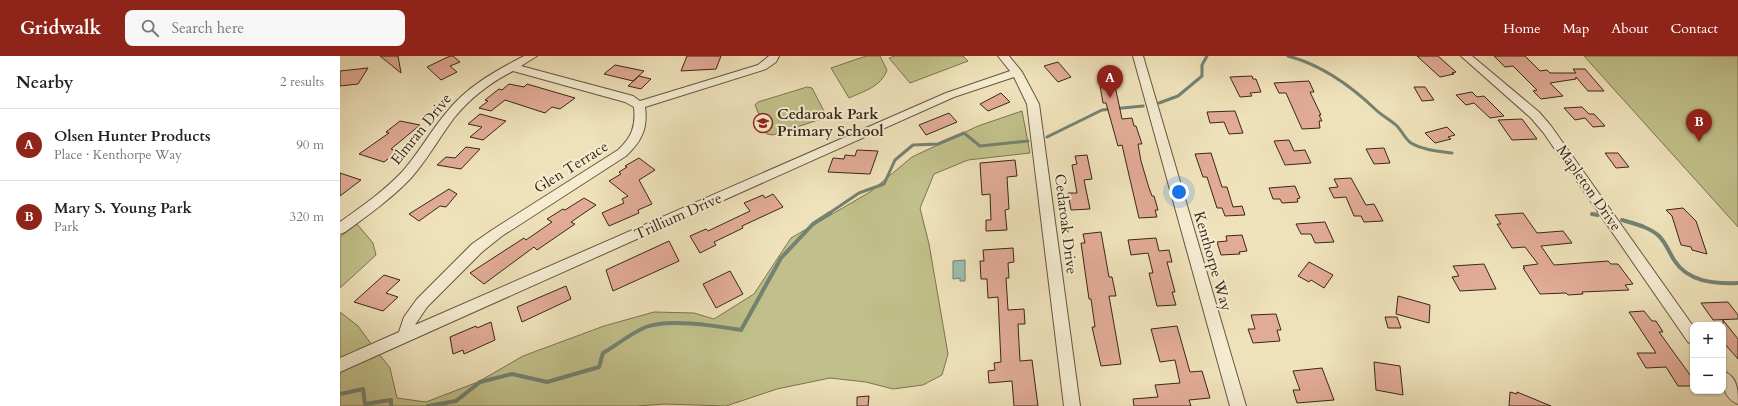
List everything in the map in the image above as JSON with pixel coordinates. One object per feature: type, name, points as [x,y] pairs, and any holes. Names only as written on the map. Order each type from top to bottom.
[{"type":"street","name":"Elmran Drive","points":[[341,227],[390,190],[402,178],[446,120],[464,100],[486,82],[532,56]]},
{"type":"street","points":[[512,67],[629,99],[639,105],[762,67],[772,60],[774,56]]},
{"type":"street","name":"Cedaroak Drive","points":[[1003,56],[1017,72],[1028,90],[1033,104],[1072,406]]},
{"type":"street","name":"Kenthorpe Way","points":[[1138,56],[1238,406]]},
{"type":"street","name":"Mapleton Drive","points":[[1466,56],[1535,116],[1547,129],[1690,334]]},
{"type":"street","name":"Trillium Drive","points":[[340,366],[950,95],[1017,72]]},
{"type":"street","name":"Glen Terrace","points":[[405,337],[409,321],[422,303],[477,248],[496,232],[614,159],[630,146],[641,127],[639,105]]},
{"type":"street","points":[[1726,382],[1738,398]]},
{"type":"shaded area","points":[[866,56],[880,56],[887,70],[881,81],[866,91],[849,98],[831,68]]},
{"type":"shaded area","points":[[895,56],[963,56],[968,61],[910,83],[889,58]]},
{"type":"shaded area","points":[[1584,56],[1738,56],[1738,227]]},
{"type":"shaded area","points":[[807,87],[812,88],[826,115],[824,118],[773,135],[767,134],[755,105],[758,102]]},
{"type":"shaded area","points":[[1022,111],[1030,153],[968,160],[934,174],[920,208],[929,244],[948,354],[942,375],[923,385],[893,389],[866,382],[830,378],[777,389],[726,406],[665,404],[637,406],[340,406],[340,372],[379,354],[390,368],[397,398],[426,402],[478,382],[523,356],[604,326],[654,312],[694,313],[714,319],[754,294],[791,238],[870,192],[912,157],[978,126]]},
{"type":"shaded area","points":[[357,224],[373,243],[376,255],[340,288],[340,237]]},
{"type":"shaded area","points":[[965,260],[965,281],[960,281],[960,278],[953,279],[953,261]]},
{"type":"shaded area","points":[[340,312],[358,326],[372,345],[340,358]]},
{"type":"building","points":[[380,56],[398,56],[401,73]]},
{"type":"building","points":[[453,56],[460,62],[450,66],[457,72],[441,80],[427,67]]},
{"type":"building","points":[[687,56],[721,56],[716,69],[681,71]]},
{"type":"building","points":[[1417,56],[1438,56],[1456,72],[1452,73],[1454,74],[1440,77]]},
{"type":"building","points":[[1494,56],[1525,56],[1540,71],[1547,70],[1550,73],[1576,73],[1573,69],[1585,69],[1604,91],[1588,91],[1576,77],[1576,79],[1550,83],[1563,96],[1541,99],[1533,91],[1537,90],[1513,66],[1505,67]]},
{"type":"building","points":[[1058,62],[1071,77],[1058,82],[1044,66]]},
{"type":"building","points":[[615,65],[644,71],[633,81],[604,74]]},
{"type":"building","points":[[368,68],[358,84],[340,86],[340,71]]},
{"type":"building","points":[[639,76],[651,79],[641,89],[628,86]]},
{"type":"building","points":[[1252,76],[1253,79],[1256,79],[1261,92],[1250,93],[1252,96],[1240,97],[1230,77]]},
{"type":"building","points":[[1309,81],[1314,92],[1310,92],[1321,115],[1319,115],[1322,121],[1319,121],[1320,128],[1302,129],[1286,93],[1279,93],[1274,83]]},
{"type":"building","points":[[509,84],[524,87],[527,84],[575,98],[560,109],[552,107],[545,113],[505,100],[491,111],[479,108],[488,101],[485,100],[499,89],[502,90]]},
{"type":"building","points":[[1100,86],[1115,86],[1122,119],[1132,118],[1134,126],[1136,126],[1142,144],[1138,144],[1141,161],[1149,188],[1152,196],[1154,196],[1158,210],[1155,210],[1157,217],[1139,218],[1122,145],[1118,146],[1106,103],[1103,103]]},
{"type":"building","points":[[1414,87],[1425,87],[1434,100],[1422,101]]},
{"type":"building","points":[[1472,92],[1477,97],[1484,96],[1504,116],[1490,118],[1474,103],[1466,105],[1456,95]]},
{"type":"building","points":[[1001,93],[1010,102],[988,111],[980,104]]},
{"type":"building","points":[[1582,107],[1589,114],[1594,114],[1605,126],[1593,127],[1585,118],[1575,120],[1564,108]]},
{"type":"building","points":[[1235,111],[1243,133],[1229,134],[1224,122],[1210,123],[1207,112]]},
{"type":"building","points":[[949,113],[957,122],[926,135],[919,125]]},
{"type":"building","points":[[480,114],[506,121],[483,140],[470,137],[482,127],[468,124]]},
{"type":"building","points":[[1522,119],[1537,139],[1512,140],[1498,120]]},
{"type":"building","points":[[400,121],[420,125],[391,149],[398,151],[384,162],[359,154],[389,133],[386,132]]},
{"type":"building","points":[[1447,127],[1455,135],[1448,137],[1451,139],[1435,143],[1425,133]]},
{"type":"building","points":[[1289,140],[1294,151],[1305,150],[1311,163],[1285,165],[1274,141]]},
{"type":"building","points":[[466,147],[480,149],[461,169],[437,165],[446,157],[455,158]]},
{"type":"building","points":[[1384,148],[1390,163],[1374,164],[1366,149]]},
{"type":"building","points":[[857,150],[878,151],[870,174],[828,172],[833,158],[844,159],[845,155],[855,156]]},
{"type":"building","points":[[1211,153],[1222,187],[1227,187],[1233,207],[1242,206],[1245,215],[1225,216],[1222,208],[1217,208],[1207,177],[1203,177],[1195,154]]},
{"type":"building","points":[[1605,153],[1618,153],[1629,167],[1616,168]]},
{"type":"building","points":[[1087,155],[1092,179],[1084,180],[1090,209],[1071,210],[1068,193],[1077,193],[1072,165],[1077,164],[1075,156]]},
{"type":"building","points":[[639,158],[655,170],[639,180],[652,204],[638,210],[639,213],[609,226],[602,213],[624,203],[622,199],[628,196],[609,181],[621,174],[619,172],[627,167],[625,166]]},
{"type":"building","points":[[1015,160],[1017,176],[1007,177],[1009,209],[1005,210],[1007,230],[986,231],[986,220],[991,220],[990,194],[982,195],[980,163]]},
{"type":"building","points":[[340,173],[361,180],[340,196]]},
{"type":"building","points":[[1351,178],[1366,205],[1374,204],[1383,221],[1364,222],[1361,216],[1354,216],[1346,197],[1334,198],[1329,188],[1338,187],[1334,179]]},
{"type":"building","points":[[1295,186],[1300,198],[1297,199],[1298,202],[1282,203],[1280,199],[1273,199],[1269,188]]},
{"type":"building","points":[[449,189],[457,194],[446,207],[440,206],[419,221],[409,214]]},
{"type":"building","points":[[773,194],[783,207],[742,226],[743,228],[714,242],[716,245],[700,253],[690,236],[706,229],[708,231],[750,211],[744,203],[763,195],[765,198]]},
{"type":"building","points":[[584,198],[596,205],[571,222],[575,224],[537,250],[534,247],[484,284],[470,273],[524,238],[526,240],[552,222],[547,219]]},
{"type":"building","points":[[1683,208],[1696,221],[1707,254],[1692,250],[1691,247],[1681,245],[1672,216],[1666,210]]},
{"type":"building","points":[[1523,213],[1537,233],[1563,231],[1572,243],[1541,246],[1554,265],[1608,261],[1611,264],[1618,264],[1633,284],[1625,285],[1629,290],[1582,292],[1583,294],[1568,295],[1566,293],[1540,294],[1523,268],[1525,268],[1523,266],[1538,264],[1525,247],[1512,248],[1497,224],[1501,224],[1495,215]]},
{"type":"building","points":[[1325,222],[1334,242],[1315,243],[1311,234],[1301,234],[1296,224]]},
{"type":"building","points":[[1101,232],[1109,277],[1112,277],[1116,296],[1109,296],[1121,364],[1101,366],[1092,327],[1095,327],[1091,299],[1089,299],[1081,243],[1085,243],[1083,234]]},
{"type":"building","points":[[1242,235],[1247,251],[1239,252],[1240,254],[1221,255],[1217,242],[1227,241],[1226,236]]},
{"type":"building","points":[[1156,238],[1159,251],[1169,250],[1172,262],[1167,262],[1175,292],[1172,292],[1176,305],[1157,306],[1149,273],[1153,273],[1148,253],[1131,255],[1128,240]]},
{"type":"building","points":[[669,241],[679,261],[613,291],[606,270]]},
{"type":"building","points":[[1013,248],[1014,262],[1008,263],[1009,278],[1006,278],[1008,310],[1024,309],[1025,324],[1018,324],[1020,361],[1032,360],[1038,406],[1014,406],[1012,381],[989,383],[988,371],[995,370],[994,363],[1001,362],[998,297],[988,298],[987,279],[981,279],[980,261],[984,261],[983,250]]},
{"type":"building","points":[[1309,262],[1333,275],[1324,288],[1311,280],[1309,282],[1298,276]]},
{"type":"building","points":[[1484,264],[1496,289],[1460,291],[1452,277],[1459,276],[1453,266]]},
{"type":"building","points":[[730,271],[743,294],[716,308],[703,284]]},
{"type":"building","points":[[384,275],[400,280],[386,293],[398,297],[383,311],[354,302]]},
{"type":"building","points":[[566,286],[571,299],[522,322],[517,307]]},
{"type":"building","points":[[1398,296],[1430,305],[1429,323],[1396,314]]},
{"type":"building","points":[[1728,302],[1738,315],[1738,319],[1713,320],[1701,303]]},
{"type":"building","points":[[1644,311],[1652,321],[1656,321],[1663,332],[1659,332],[1690,375],[1690,386],[1678,386],[1666,367],[1646,368],[1637,353],[1656,353],[1629,312]]},
{"type":"building","points":[[1276,314],[1281,330],[1277,330],[1280,341],[1253,343],[1248,329],[1255,329],[1251,315]]},
{"type":"building","points":[[1385,317],[1397,317],[1401,328],[1388,328]]},
{"type":"building","points":[[491,322],[495,340],[464,354],[463,350],[453,354],[450,337],[476,326],[477,328]]},
{"type":"building","points":[[1726,324],[1738,339],[1738,359],[1726,345]]},
{"type":"building","points":[[1177,326],[1190,372],[1202,371],[1210,398],[1189,400],[1191,406],[1134,406],[1133,399],[1158,397],[1155,385],[1180,383],[1175,360],[1160,362],[1151,329]]},
{"type":"building","points":[[1374,362],[1400,366],[1403,395],[1376,390]]},
{"type":"building","points":[[1322,368],[1334,400],[1297,403],[1293,390],[1300,390],[1293,371]]},
{"type":"building","points":[[1510,392],[1517,394],[1517,392],[1551,406],[1509,406]]},
{"type":"building","points":[[869,396],[868,406],[857,406],[857,397]]},
{"type":"waterway","points":[[1159,103],[1178,96],[1202,76],[1202,65],[1207,56]]},
{"type":"waterway","points":[[1288,56],[1324,70],[1345,84],[1395,124],[1411,143],[1426,149],[1452,153]]},
{"type":"waterway","points":[[1047,137],[1102,110],[1143,106]]},
{"type":"waterway","points":[[828,214],[859,193],[884,184],[895,160],[913,145],[938,144],[964,133],[980,146],[1028,141]]},
{"type":"waterway","points":[[428,406],[456,401],[480,382],[512,374],[547,382],[599,367],[603,353],[635,332],[656,324],[680,323],[741,330],[781,258],[813,224],[830,213]]},
{"type":"waterway","points":[[1592,214],[1598,215]]},
{"type":"waterway","points":[[1622,220],[1637,224],[1659,236],[1674,260],[1687,273],[1694,277],[1711,282],[1738,283]]},
{"type":"waterway","points":[[340,394],[363,389],[365,404],[391,400],[391,406]]},
{"type":"place","name":"Olsen Hunter Products","points":[[1110,98]]},
{"type":"place","name":"Cedaroak Park Primary School","points":[[763,123]]},
{"type":"place","name":"Mary S. Young Park","points":[[1699,142]]}]
